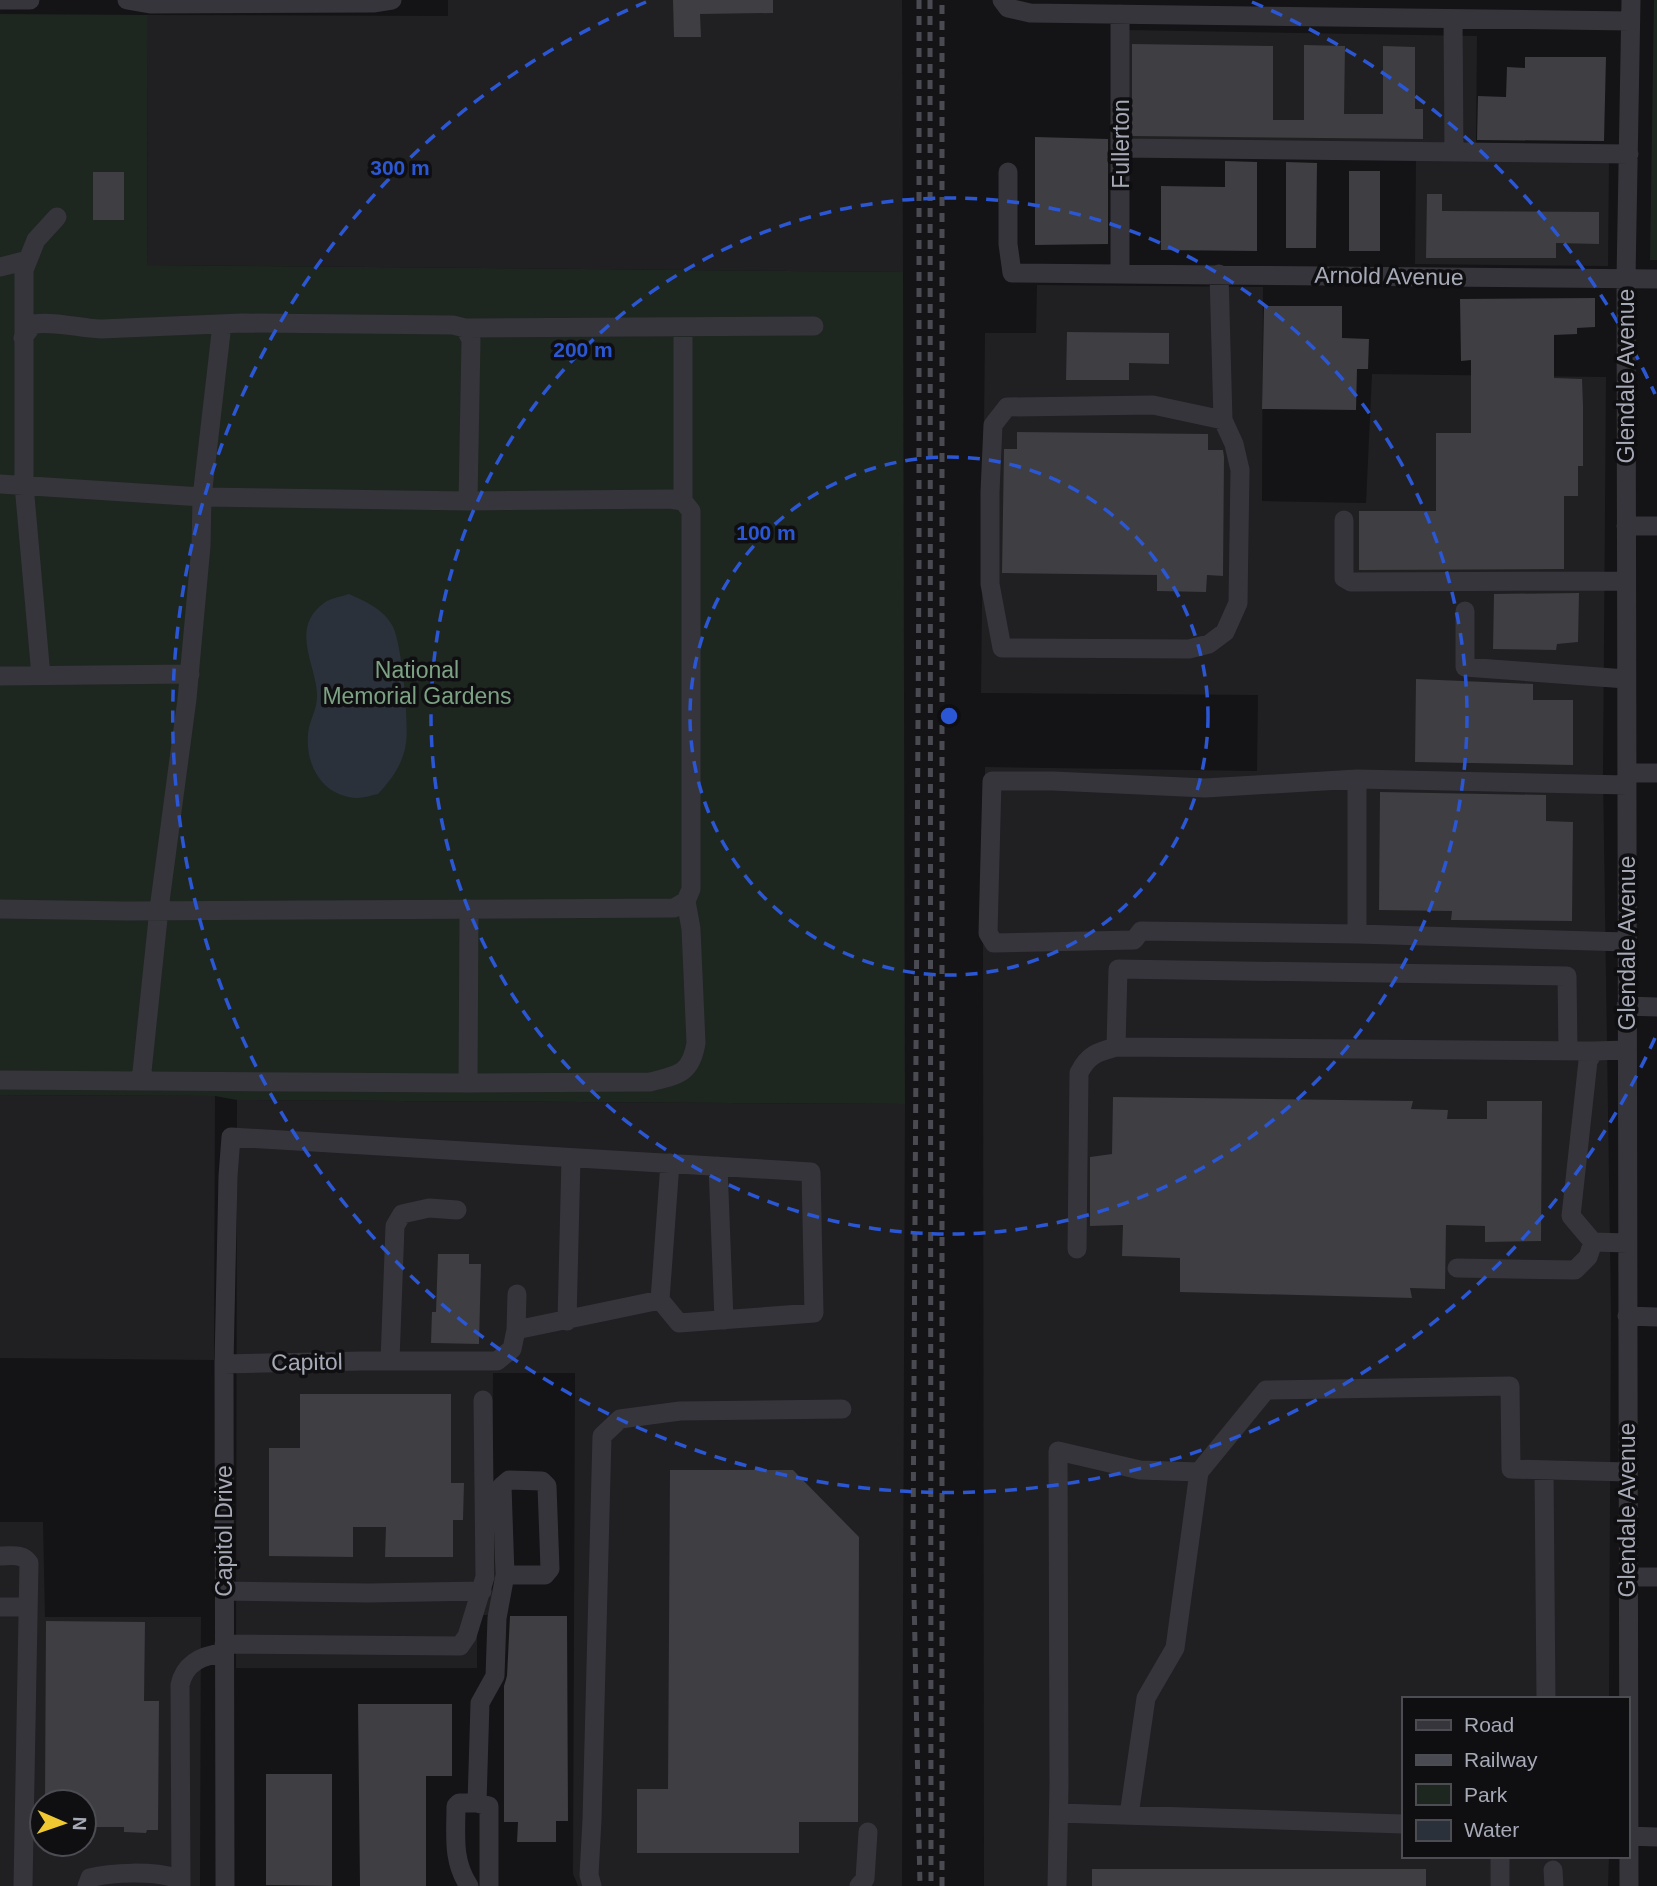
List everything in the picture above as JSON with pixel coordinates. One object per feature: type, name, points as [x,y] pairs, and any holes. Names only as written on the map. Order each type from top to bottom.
[{"type":"street","points":[[0,0],[30,0]]},
{"type":"street","points":[[127,0],[164,4],[373,4],[392,0]]},
{"type":"street","points":[[1002,0],[1008,8],[1030,13],[1453,19],[1514,10],[1630,21]]},
{"type":"street","name":"Glendale Avenue","points":[[1628,1697],[1626,279],[1631,0]]},
{"type":"street","name":"Fullerton","points":[[1120,14],[1120,274]]},
{"type":"street","points":[[1453,19],[1454,152]]},
{"type":"street","points":[[1121,148],[1629,154]]},
{"type":"street","name":"Arnold Avenue","points":[[1008,172],[1008,244],[1012,273],[1657,279]]},
{"type":"street","points":[[41,676],[24,485],[24,270],[36,240],[57,217]]},
{"type":"street","points":[[0,267],[28,260]]},
{"type":"street","points":[[1219,274],[1223,420],[1234,444],[1240,470],[1238,603],[1224,632],[1209,644],[1189,649],[1002,648],[990,584],[990,492],[993,425],[1007,407],[1153,405],[1223,420]]},
{"type":"street","points":[[23,338],[33,324],[51,321],[80,328],[101,329],[222,324],[453,325],[464,328],[814,326]]},
{"type":"street","points":[[141,1081],[159,909],[190,674],[201,546],[202,497],[222,324]]},
{"type":"street","points":[[0,909],[674,908],[685,901],[691,889],[691,511],[682,500],[683,327]]},
{"type":"street","points":[[464,328],[471,340],[468,501]]},
{"type":"street","points":[[0,484],[202,497],[468,501],[682,500]]},
{"type":"street","points":[[1344,520],[1344,578],[1351,582],[1626,581]]},
{"type":"street","points":[[1626,526],[1657,526]]},
{"type":"street","points":[[1465,611],[1465,667],[1626,679]]},
{"type":"street","points":[[0,676],[190,674]]},
{"type":"street","points":[[1626,942],[1141,931],[1134,940],[994,943],[988,933],[992,781],[1205,788],[1357,779],[1627,779],[1657,773]]},
{"type":"street","points":[[1357,779],[1357,934]]},
{"type":"street","points":[[0,1080],[650,1082],[677,1075],[693,1060],[696,1043],[691,929],[685,901]]},
{"type":"street","points":[[468,1083],[469,909]]},
{"type":"street","points":[[1116,1047],[1118,969],[1567,976],[1568,1051]]},
{"type":"street","points":[[1626,1006],[1657,1007]]},
{"type":"street","points":[[1077,1249],[1079,1073],[1086,1060],[1095,1052],[1116,1047],[1626,1050]]},
{"type":"street","points":[[1594,1051],[1588,1062],[1572,1216],[1593,1242],[1627,1243]]},
{"type":"street","name":"Capitol Drive","points":[[225,1886],[223,1364],[228,1176],[232,1137],[571,1158]]},
{"type":"street","points":[[567,1321],[571,1158],[670,1163],[811,1172],[814,1312],[679,1323],[660,1300],[670,1163]]},
{"type":"street","points":[[718,1166],[724,1320]]},
{"type":"street","points":[[390,1361],[395,1226],[402,1214],[429,1208],[457,1210]]},
{"type":"street","points":[[1457,1268],[1575,1270],[1588,1257],[1593,1242]]},
{"type":"street","points":[[517,1294],[516,1330],[660,1300]]},
{"type":"street","points":[[1627,1316],[1657,1317]]},
{"type":"street","name":"Capitol","points":[[223,1364],[497,1361],[512,1349],[516,1330]]},
{"type":"street","points":[[1129,1815],[1146,1698],[1175,1648],[1199,1472],[1266,1390],[1510,1386],[1511,1469],[1627,1472]]},
{"type":"street","points":[[180,1886],[180,1685],[186,1668],[224,1648],[460,1646],[467,1636],[485,1577],[483,1400]]},
{"type":"street","points":[[592,1886],[589,1875],[593,1820],[602,1436],[620,1419],[680,1411],[842,1409]]},
{"type":"street","points":[[1057,1886],[1058,1451],[1140,1470],[1199,1472]]},
{"type":"street","points":[[1544,1470],[1546,1697]]},
{"type":"street","points":[[489,1886],[480,1703],[495,1676],[497,1618],[505,1575],[502,1486],[509,1480],[542,1481],[547,1486],[550,1569],[545,1575],[505,1575]]},
{"type":"street","points":[[0,1556],[21,1556],[29,1563],[23,1886]]},
{"type":"street","points":[[1628,1577],[1657,1577]]},
{"type":"street","points":[[224,1591],[482,1591]]},
{"type":"street","points":[[0,1607],[28,1606]]},
{"type":"street","points":[[469,1886],[461,1874],[456,1855],[456,1805],[483,1804]]},
{"type":"street","points":[[1059,1813],[1402,1824]]},
{"type":"street","points":[[859,1886],[865,1879],[869,1832]]},
{"type":"street","points":[[1629,1836],[1657,1837]]},
{"type":"street","points":[[1500,1858],[1500,1886]]},
{"type":"street","name":"Glendale Avenue","points":[[1628,1858],[1629,1886]]},
{"type":"street","points":[[87,1886],[90,1878],[103,1875],[164,1875],[175,1878],[180,1886]]},
{"type":"shaded area","points":[[448,0],[902,0],[903,272],[147,265],[148,15],[448,16]]},
{"type":"shaded area","points":[[1128,30],[1477,36],[1476,149],[1126,143]]},
{"type":"shaded area","points":[[1416,159],[1609,160],[1608,266],[1415,264]]},
{"type":"shaded area","points":[[1037,285],[1263,287],[1262,501],[1366,503],[1372,374],[1606,377],[1603,775],[1611,1313],[1609,1697],[1402,1697],[1402,1858],[1609,1858],[1608,1886],[984,1886],[985,767],[1257,771],[1258,695],[981,693],[985,333],[1036,333]]},
{"type":"shaded area","points":[[0,1095],[215,1096],[214,1360],[0,1358]]},
{"type":"shaded area","points":[[237,1100],[905,1104],[902,1886],[578,1886],[573,1874],[575,1373],[493,1373],[492,1615],[477,1615],[477,1668],[236,1668]]},
{"type":"shaded area","points":[[0,1522],[43,1522],[45,1617],[201,1617],[200,1886],[0,1886]]},
{"type":"green space","points":[[1654,0],[1657,0],[1657,260],[1650,260]]},
{"type":"green space","name":"National Memorial Gardens","points":[[0,14],[148,15],[147,265],[903,272],[905,1104],[237,1100],[215,1096],[0,1095]]},
{"type":"water","points":[[349,594],[378,610],[388,619],[396,634],[404,682],[407,733],[405,751],[388,783],[378,794],[357,798],[335,792],[326,785],[313,768],[308,746],[317,693],[307,646],[308,623],[324,603]]},
{"type":"building","points":[[673,0],[773,0],[773,13],[700,14],[701,37],[674,37]]},
{"type":"building","points":[[1132,44],[1273,46],[1273,120],[1304,120],[1304,45],[1345,46],[1344,114],[1383,114],[1383,46],[1415,47],[1415,109],[1423,109],[1423,139],[1132,136]]},
{"type":"building","points":[[1525,57],[1606,57],[1604,141],[1477,140],[1478,96],[1506,97],[1507,67],[1525,68]]},
{"type":"building","points":[[1035,137],[1108,139],[1108,244],[1035,245]]},
{"type":"building","points":[[1225,161],[1257,162],[1257,251],[1161,250],[1161,186],[1225,187]]},
{"type":"building","points":[[1286,162],[1317,163],[1316,248],[1286,248]]},
{"type":"building","points":[[1349,171],[1380,171],[1380,251],[1349,251]]},
{"type":"building","points":[[93,172],[124,172],[124,220],[93,220]]},
{"type":"building","points":[[1427,194],[1442,194],[1442,211],[1599,212],[1599,244],[1556,243],[1556,258],[1426,258]]},
{"type":"building","points":[[1595,298],[1595,327],[1577,328],[1577,334],[1554,335],[1554,378],[1582,379],[1583,466],[1578,466],[1578,496],[1564,496],[1564,569],[1359,570],[1359,511],[1436,511],[1436,433],[1471,433],[1471,360],[1461,361],[1460,299]]},
{"type":"building","points":[[1264,306],[1342,306],[1342,338],[1369,339],[1368,369],[1357,369],[1356,410],[1262,409]]},
{"type":"building","points":[[1067,332],[1169,333],[1169,364],[1129,363],[1129,380],[1066,380]]},
{"type":"building","points":[[1017,432],[1208,434],[1208,450],[1223,450],[1224,457],[1223,576],[1207,575],[1206,592],[1157,591],[1157,575],[1002,573],[1004,449],[1017,449]]},
{"type":"building","points":[[1579,593],[1578,642],[1557,644],[1556,650],[1493,649],[1494,594]]},
{"type":"building","points":[[1416,679],[1533,684],[1533,700],[1573,700],[1573,765],[1415,762]]},
{"type":"building","points":[[1380,792],[1546,795],[1546,821],[1573,822],[1572,921],[1451,920],[1452,911],[1379,910]]},
{"type":"building","points":[[1113,1097],[1413,1101],[1411,1109],[1448,1110],[1447,1119],[1487,1119],[1487,1101],[1542,1101],[1541,1241],[1485,1242],[1485,1226],[1446,1225],[1445,1289],[1410,1288],[1412,1298],[1180,1292],[1180,1258],[1122,1256],[1123,1225],[1090,1226],[1090,1157],[1112,1154]]},
{"type":"building","points":[[438,1254],[469,1254],[469,1264],[481,1264],[479,1344],[431,1343],[432,1312],[436,1312]]},
{"type":"building","points":[[300,1394],[451,1394],[451,1483],[464,1483],[463,1520],[453,1520],[453,1557],[385,1557],[386,1527],[353,1527],[353,1557],[269,1556],[269,1448],[300,1448]]},
{"type":"building","points":[[670,1470],[793,1470],[859,1537],[858,1822],[799,1822],[799,1853],[637,1853],[637,1789],[668,1789]]},
{"type":"building","points":[[510,1616],[567,1616],[568,1821],[556,1821],[556,1842],[517,1842],[518,1822],[504,1822],[504,1686],[507,1676]]},
{"type":"building","points":[[46,1621],[145,1622],[144,1701],[159,1701],[158,1830],[147,1830],[146,1833],[124,1832],[124,1827],[98,1827],[98,1788],[45,1788]]},
{"type":"building","points":[[358,1704],[452,1704],[452,1776],[426,1776],[426,1886],[360,1886]]},
{"type":"building","points":[[266,1774],[332,1774],[332,1886],[266,1885]]},
{"type":"building","points":[[1092,1869],[1426,1869],[1426,1886],[1092,1886]]},
{"type":"railway","points":[[919,0],[919,561],[913,1548],[920,1886]]},
{"type":"railway","points":[[930,0],[931,1886]]},
{"type":"railway","points":[[942,0],[942,1886]]}]
